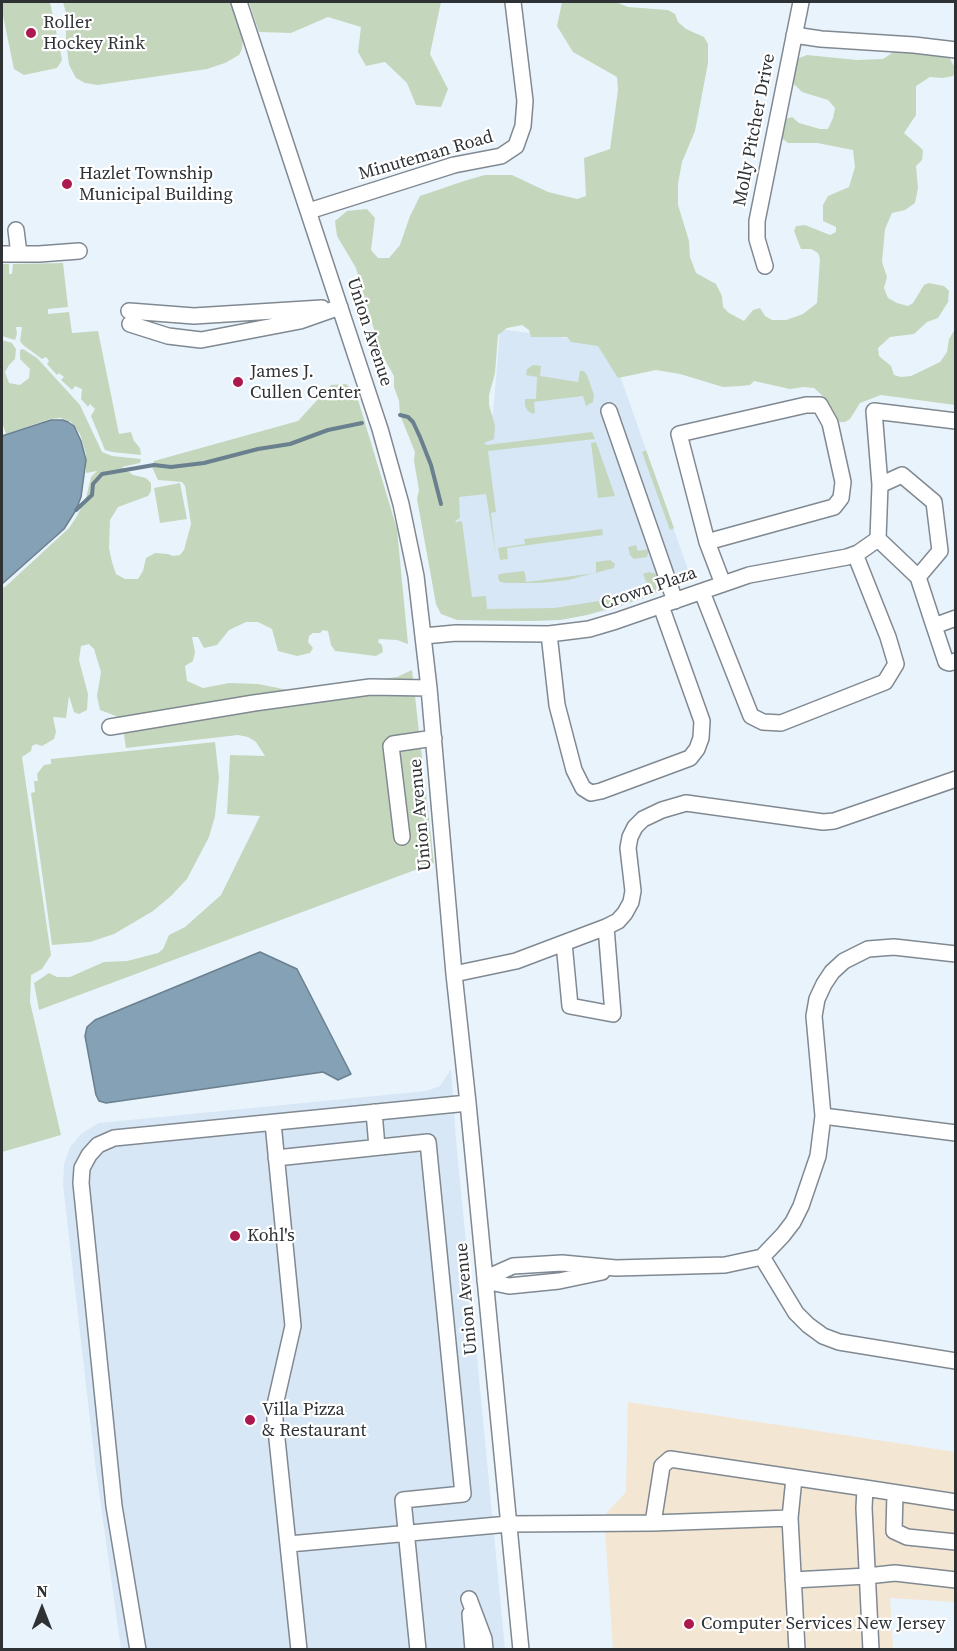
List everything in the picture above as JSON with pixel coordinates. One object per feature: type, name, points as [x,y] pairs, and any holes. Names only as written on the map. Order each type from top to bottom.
[{"type":"street","name":"Union Avenue","points":[[239,2],[380,429],[401,504],[416,576],[434,738],[453,974],[468,1103],[521,1650]]},
{"type":"street","name":"Minuteman Road","points":[[309,211],[453,165],[501,156],[516,146],[523,126],[525,101],[513,2]]},
{"type":"street","name":"Molly Pitcher Drive","points":[[765,266],[757,239],[757,221],[801,2]]},
{"type":"street","points":[[794,35],[956,50]]},
{"type":"street","points":[[16,230],[19,254]]},
{"type":"street","points":[[2,254],[79,251]]},
{"type":"street","points":[[340,306],[300,321],[201,340],[168,336],[129,317],[194,316],[340,306]]},
{"type":"street","points":[[707,542],[834,507],[841,498],[843,483],[830,423],[820,405],[806,405],[679,434],[707,542],[723,584]]},
{"type":"street","points":[[549,634],[557,705],[574,770],[583,788],[591,793],[601,791],[690,758],[701,738],[702,721],[609,411]]},
{"type":"street","points":[[956,421],[874,411],[880,485],[878,538],[918,577],[946,662],[956,661]]},
{"type":"street","points":[[880,485],[902,475],[934,502],[940,551],[918,577]]},
{"type":"street","name":"Crown Plaza","points":[[424,636],[456,633],[549,634],[589,628],[749,575],[831,561],[855,554],[878,538]]},
{"type":"street","points":[[702,592],[751,716],[763,722],[781,723],[885,682],[896,664],[888,637],[855,554]]},
{"type":"street","points":[[934,626],[956,618]]},
{"type":"street","points":[[110,727],[254,703],[370,687],[429,687]]},
{"type":"street","points":[[402,837],[391,746],[434,738]]},
{"type":"street","points":[[453,974],[516,961],[618,921],[626,913],[633,891],[628,848],[630,837],[635,827],[643,819],[662,810],[686,803],[823,822],[834,821],[956,779]]},
{"type":"street","points":[[564,943],[570,1006],[613,1014],[606,927]]},
{"type":"street","points":[[485,1281],[513,1266],[562,1263],[616,1268],[725,1265],[762,1257],[793,1222],[801,1206],[818,1156],[823,1116],[814,1016],[820,990],[832,972],[850,957],[868,949],[894,947],[956,954]]},
{"type":"street","points":[[138,1650],[114,1506],[81,1183],[82,1168],[93,1149],[114,1138],[468,1103]]},
{"type":"street","points":[[374,1112],[377,1147]]},
{"type":"street","points":[[823,1116],[956,1133]]},
{"type":"street","points":[[273,1123],[293,1326],[275,1405],[299,1650]]},
{"type":"street","points":[[276,1158],[428,1142],[463,1494],[403,1500],[418,1650]]},
{"type":"street","points":[[762,1257],[796,1313],[823,1336],[839,1342],[956,1361]]},
{"type":"street","points":[[653,1523],[662,1466],[670,1459],[956,1502]]},
{"type":"street","points":[[794,1478],[790,1518],[797,1650]]},
{"type":"street","points":[[865,1488],[871,1650]]},
{"type":"street","points":[[895,1493],[894,1531],[907,1537],[956,1542]]},
{"type":"street","points":[[289,1544],[509,1524],[653,1523],[790,1518]]},
{"type":"street","points":[[793,1580],[895,1573],[956,1580]]},
{"type":"street","points":[[473,1650],[469,1599],[484,1639],[485,1650]]},
{"type":"shaded area","points":[[500,329],[609,344],[692,581],[614,609],[560,620],[470,620],[454,494],[478,416],[493,414]]},
{"type":"shaded area","points":[[51,420],[63,420],[74,426],[81,441],[86,460],[81,497],[64,529],[2,584],[2,436]]},
{"type":"shaded area","points":[[260,952],[297,969],[351,1074],[338,1080],[323,1072],[106,1103],[99,1101],[85,1036],[87,1027],[95,1020]]},
{"type":"shaded area","points":[[451,1069],[505,1649],[121,1649],[95,1463],[63,1185],[64,1164],[70,1147],[82,1133],[99,1123],[426,1091],[440,1086]]},
{"type":"shaded area","points":[[628,1402],[955,1452],[955,1602],[890,1598],[893,1649],[613,1649],[604,1516],[626,1492]]},
{"type":"green space","name":"Roller Hockey Rink","points":[[2,2],[50,2],[62,60],[57,68],[24,75],[14,69]]},
{"type":"green space","points":[[63,2],[231,2],[243,39],[242,49],[239,55],[225,63],[207,69],[98,85],[85,83],[76,78],[69,65],[66,13]]},
{"type":"green space","points":[[249,2],[441,2],[430,54],[448,89],[441,107],[416,105],[407,83],[385,62],[366,66],[358,52],[361,27],[328,17],[291,33],[259,32]]},
{"type":"green space","points":[[562,2],[616,2],[628,7],[668,10],[675,14],[678,22],[686,29],[704,37],[708,44],[708,63],[695,131],[682,162],[678,184],[678,205],[696,273],[716,284],[722,296],[723,307],[744,321],[753,310],[760,308],[765,316],[772,320],[786,320],[803,314],[817,303],[820,259],[818,253],[811,249],[801,249],[794,231],[796,226],[805,225],[830,235],[836,232],[836,227],[823,221],[823,205],[828,196],[849,187],[855,167],[853,150],[817,143],[788,143],[779,136],[782,120],[792,117],[799,123],[828,129],[835,108],[828,100],[802,92],[794,84],[793,65],[799,58],[807,55],[857,60],[883,59],[895,51],[916,49],[949,57],[955,68],[953,76],[930,77],[916,86],[916,115],[904,133],[923,150],[922,160],[916,166],[918,188],[915,203],[905,210],[892,213],[885,229],[882,262],[887,277],[884,288],[888,298],[908,306],[913,303],[924,285],[929,283],[944,286],[949,291],[948,302],[938,318],[927,322],[914,334],[890,337],[878,348],[879,356],[891,366],[894,375],[911,376],[940,362],[947,352],[949,339],[955,329],[955,405],[881,395],[860,403],[850,419],[840,422],[833,416],[824,397],[814,388],[790,389],[754,381],[750,385],[723,387],[680,374],[656,370],[618,378],[598,346],[571,342],[567,337],[531,337],[529,330],[522,325],[507,328],[498,335],[495,373],[489,395],[489,405],[495,426],[494,439],[484,443],[487,445],[592,432],[595,439],[488,451],[496,512],[491,513],[496,556],[486,494],[459,497],[460,517],[455,522],[462,521],[472,597],[486,596],[487,609],[554,608],[599,601],[647,584],[643,574],[649,572],[657,574],[660,585],[654,595],[587,615],[560,620],[457,620],[441,614],[436,604],[417,499],[419,490],[414,461],[415,452],[400,415],[394,376],[381,353],[356,268],[337,236],[335,221],[347,211],[367,209],[375,218],[371,250],[378,258],[389,258],[400,245],[420,196],[464,181],[485,175],[512,175],[548,192],[577,199],[586,196],[584,158],[610,149],[618,90],[617,77],[573,52],[557,26]]},
{"type":"green space","points":[[63,263],[68,307],[48,309],[48,314],[69,312],[72,333],[98,331],[119,434],[131,432],[140,448],[141,455],[105,450],[91,416],[95,409],[90,404],[88,407],[81,399],[82,389],[75,386],[72,390],[61,380],[64,377],[59,373],[57,375],[47,364],[49,361],[46,357],[42,359],[23,345],[20,341],[22,327],[16,327],[15,340],[2,336],[2,264],[9,264],[9,274],[12,274],[13,264]]},
{"type":"green space","points":[[2,340],[12,343],[16,349],[15,359],[5,372],[9,383],[20,385],[29,378],[30,369],[20,359],[20,350],[23,349],[37,358],[80,405],[102,452],[112,456],[141,459],[140,463],[122,467],[133,475],[146,478],[151,483],[151,491],[148,496],[118,507],[110,520],[109,548],[112,562],[116,574],[125,579],[138,579],[143,571],[146,558],[155,553],[180,555],[184,550],[191,524],[185,486],[182,482],[158,480],[152,467],[154,461],[298,421],[331,385],[346,384],[356,393],[397,529],[408,644],[397,640],[379,639],[378,642],[382,645],[383,652],[376,656],[335,651],[328,631],[323,630],[309,636],[308,642],[313,648],[310,653],[297,656],[278,651],[272,629],[258,622],[246,622],[229,630],[217,645],[204,648],[198,637],[192,637],[195,652],[193,661],[185,666],[187,681],[203,688],[229,683],[258,684],[288,690],[397,677],[412,670],[434,863],[39,1010],[34,983],[49,973],[57,977],[70,977],[104,962],[127,961],[158,953],[163,949],[169,935],[185,927],[221,895],[260,816],[227,814],[230,755],[265,756],[256,742],[238,735],[126,748],[122,722],[116,716],[100,710],[97,696],[101,672],[94,649],[89,644],[81,646],[79,660],[88,694],[87,710],[79,714],[74,712],[69,696],[66,718],[53,717],[56,732],[54,739],[42,746],[36,744],[32,746],[31,751],[22,757],[51,955],[42,969],[31,975],[30,1002],[61,1135],[2,1152],[2,588],[69,528],[86,498],[91,477],[97,471],[86,473],[86,454],[80,434],[71,422],[61,418],[50,419],[6,434],[2,422]]},
{"type":"green space","points":[[533,365],[541,366],[540,376],[578,382],[580,371],[584,371],[594,395],[593,402],[586,406],[583,396],[534,402],[535,412],[533,414],[528,411],[525,399],[536,399],[537,377],[526,375],[527,369]]},
{"type":"green space","points":[[596,442],[615,496],[598,498],[591,443]]},
{"type":"green space","points":[[646,450],[674,528],[670,530],[642,452]]},
{"type":"green space","points":[[180,483],[187,519],[160,523],[154,488]]},
{"type":"green space","points":[[602,529],[603,535],[507,548],[508,559],[500,560],[498,548],[525,544],[524,539]]},
{"type":"green space","points":[[636,545],[638,551],[649,549],[647,557],[634,559],[630,555],[628,547]]},
{"type":"green space","points":[[610,560],[615,564],[614,568],[596,573],[596,562]]},
{"type":"green space","points":[[523,571],[526,582],[594,573],[568,580],[540,583],[506,583],[500,582],[498,578],[499,574]]},
{"type":"green space","points":[[215,742],[219,778],[215,816],[209,837],[187,879],[153,911],[114,934],[90,942],[52,945],[31,793],[35,792],[34,781],[38,781],[37,774],[44,765],[51,764],[51,759]]},
{"type":"waterway","points":[[400,415],[408,417],[413,422],[420,437],[431,465],[441,504]]},
{"type":"waterway","points":[[76,510],[92,495],[93,484],[102,474],[154,465],[171,467],[204,463],[258,449],[290,444],[328,430],[362,423]]},
{"type":"place","name":"Roller Hockey Rink","points":[[31,33]]},
{"type":"place","name":"Hazlet Township Municipal Building","points":[[67,184]]},
{"type":"place","name":"James J. Cullen Center","points":[[238,382]]},
{"type":"place","name":"Kohl's","points":[[235,1236]]},
{"type":"place","name":"Villa Pizza & Restaurant","points":[[250,1420]]},
{"type":"place","name":"Computer Services New Jersey","points":[[689,1624]]}]
